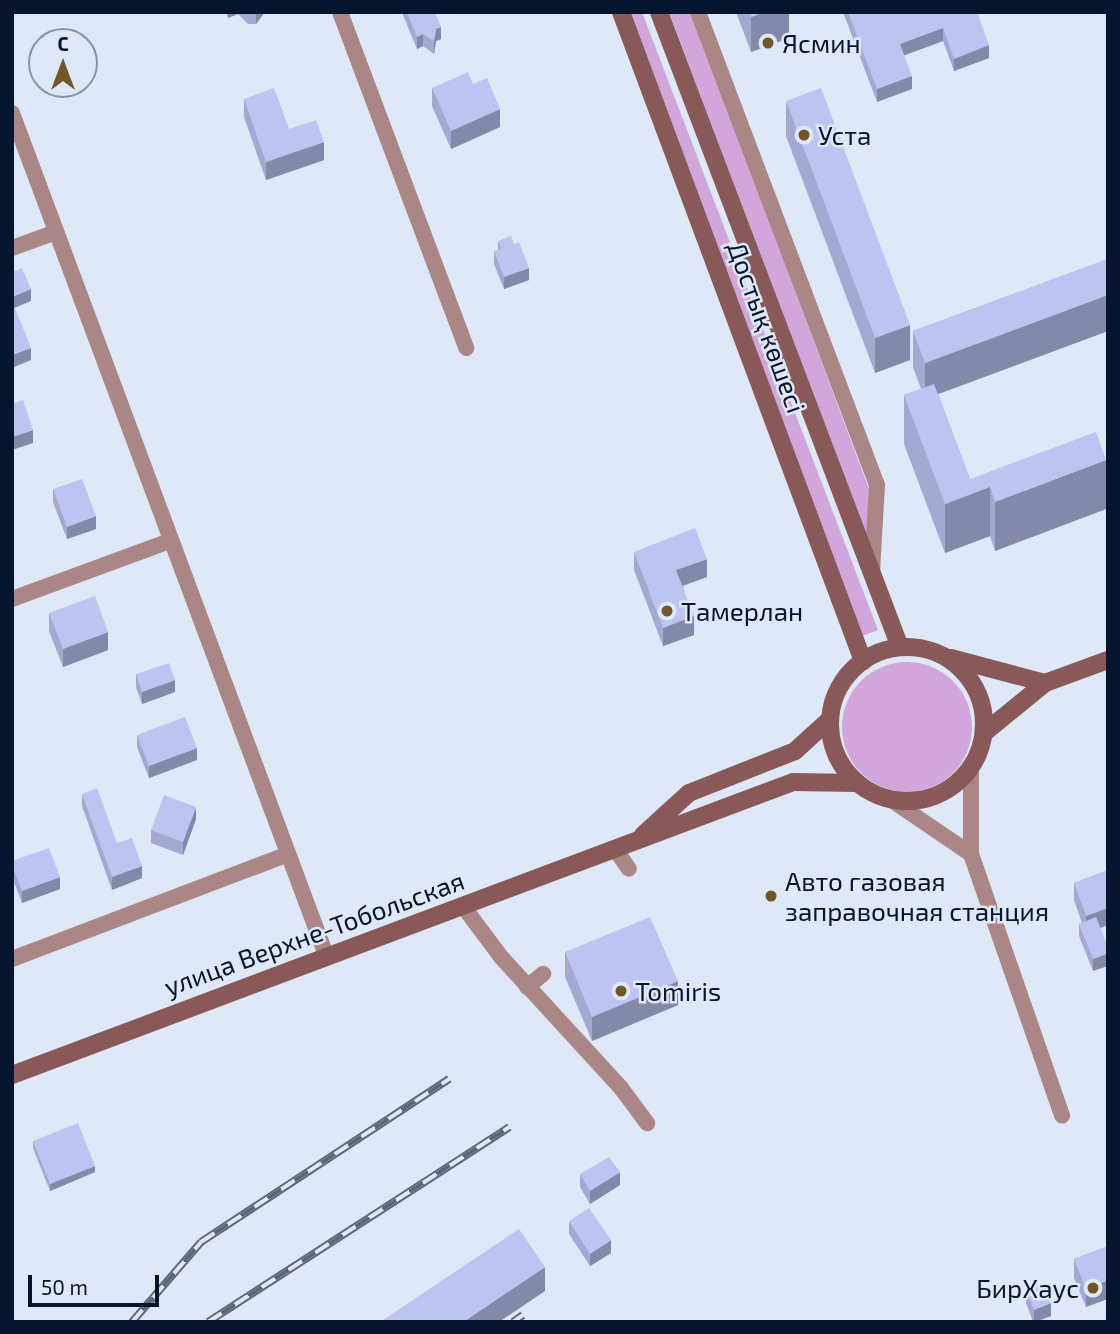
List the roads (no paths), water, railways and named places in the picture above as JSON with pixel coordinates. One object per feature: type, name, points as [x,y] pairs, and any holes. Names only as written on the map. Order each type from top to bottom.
[{"type":"street","points":[[340,12],[466,348]]},
{"type":"street","name":"Достық көшесі","points":[[621,12],[863,661]]},
{"type":"street","name":"Достық көшесі","points":[[659,12],[900,648]]},
{"type":"street","points":[[698,12],[877,485],[872,578]]},
{"type":"street","points":[[12,113],[326,955]]},
{"type":"street","points":[[12,248],[55,232]]},
{"type":"street","points":[[12,599],[170,541]]},
{"type":"street","points":[[863,661],[900,648],[1045,683]]},
{"type":"street","points":[[942,656],[963,671],[977,691],[984,733],[971,768],[971,854],[1062,1116]]},
{"type":"street","points":[[984,733],[1045,683],[1108,660]]},
{"type":"street","name":"улица Верхне-Тобольская","points":[[857,783],[834,750],[830,719],[838,690],[863,661]]},
{"type":"street","name":"улица Верхне-Тобольская","points":[[634,842],[689,793],[796,751],[830,719]]},
{"type":"street","name":"улица Верхне-Тобольская","points":[[12,1075],[793,782],[857,783],[890,799],[915,801],[939,794],[957,783],[971,768]]},
{"type":"street","points":[[890,799],[971,854]]},
{"type":"street","points":[[615,849],[629,869]]},
{"type":"street","points":[[12,959],[288,854]]},
{"type":"street","points":[[463,906],[527,987],[621,1088],[647,1123]]},
{"type":"street","points":[[527,987],[543,974]]},
{"type":"railway","points":[[132,1322],[201,1242],[449,1079]]},
{"type":"railway","points":[[208,1322],[509,1127]]},
{"type":"railway","points":[[513,1322],[523,1315]]},
{"type":"place","name":"Ясмин","points":[[768,43]]},
{"type":"place","name":"Уста","points":[[804,135]]},
{"type":"place","name":"Тамерлан","points":[[667,611]]},
{"type":"place","name":"Авто газовая заправочная станция","points":[[771,896]]},
{"type":"place","name":"Tomiris","points":[[621,991]]},
{"type":"place","name":"БирХаус","points":[[1093,1288]]}]
